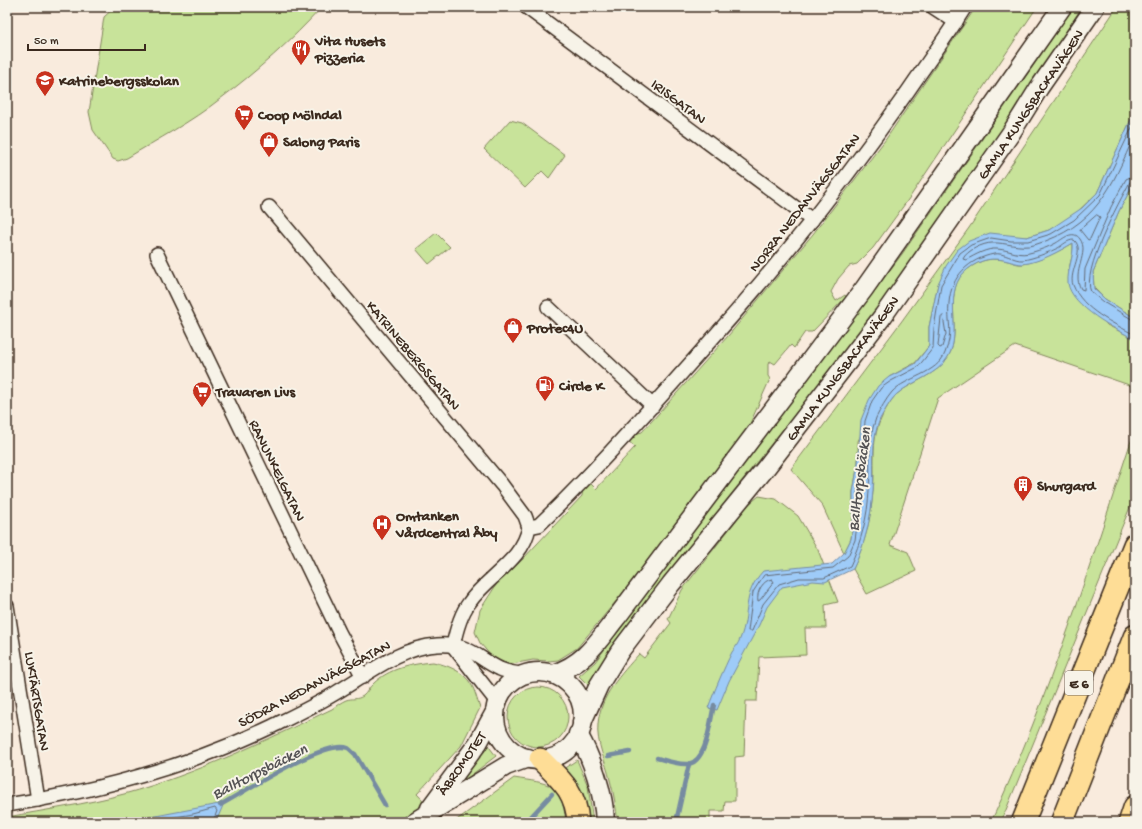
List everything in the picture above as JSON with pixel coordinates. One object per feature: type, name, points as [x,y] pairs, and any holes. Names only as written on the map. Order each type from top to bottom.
[{"type":"highway","name":"E 6","points":[[1023,822],[1135,544]]},
{"type":"highway","name":"E 6","points":[[1062,822],[1135,636]]},
{"type":"highway","points":[[534,758],[566,786],[573,796],[577,808],[578,822]]},
{"type":"highway","points":[[1130,822],[1135,807]]},
{"type":"main road","name":"GAMLA KUNGSBACKAVÄGEN","points":[[553,674],[568,669],[580,662],[617,617],[864,289],[1062,7]]},
{"type":"main road","name":"GAMLA KUNGSBACKAVÄGEN","points":[[580,728],[599,685],[620,650],[671,584],[765,469],[883,316],[1011,133],[1039,88],[1095,7]]},
{"type":"main road","name":"ÅBROMOTET","points":[[420,818],[478,743],[508,685],[524,675],[538,672],[553,674]]},
{"type":"main road","points":[[553,674],[568,684],[576,693],[582,710],[580,728],[598,784],[605,822]]},
{"type":"main road","name":"ÅBROMOTET","points":[[496,707],[497,727],[503,741],[514,751],[534,758]]},
{"type":"main road","name":"ÅBROMOTET","points":[[420,818],[506,766],[534,758],[552,757],[563,752],[572,744],[580,728]]},
{"type":"street","name":"IRISGATAN","points":[[526,7],[812,220]]},
{"type":"street","points":[[933,7],[956,22]]},
{"type":"street","name":"NORRA NEDANVÄGSGATAN","points":[[529,527],[539,525],[543,521],[653,406],[746,301],[812,220],[883,127],[965,7]]},
{"type":"street","name":"KATRINEBERGSGATAN","points":[[269,206],[502,485],[525,516],[529,527]]},
{"type":"street","name":"RANUNKELGATAN","points":[[157,254],[339,632],[363,677]]},
{"type":"street","points":[[548,307],[653,406]]},
{"type":"street","points":[[496,707],[452,646],[462,614],[469,603],[483,586],[513,558],[524,542],[529,527]]},
{"type":"street","name":"LUKTÄRTSGATAN","points":[[7,606],[38,800]]},
{"type":"street","name":"SÖDRA NEDANVÄGSGATAN","points":[[7,805],[38,800],[119,782],[223,748],[272,726],[326,698],[385,663],[427,646],[465,647],[501,669],[524,675]]},
{"type":"green space","points":[[115,7],[322,7],[273,55],[247,78],[209,107],[186,123],[127,158],[118,161],[113,159],[93,130],[89,112],[104,17]]},
{"type":"green space","points":[[976,7],[1037,7],[910,197],[873,248],[857,264],[849,266],[838,279],[831,292],[836,301],[845,295],[846,297],[812,332],[805,332],[794,348],[791,345],[775,364],[770,361],[768,364],[768,376],[770,379],[748,428],[617,600],[577,648],[558,660],[549,661],[533,660],[512,664],[503,662],[491,656],[480,643],[475,632],[480,610],[498,582],[522,560],[582,496],[583,486],[588,481],[596,489],[635,447],[627,440],[630,435],[642,432],[728,336],[813,234],[886,139]]},
{"type":"green space","points":[[1074,7],[1082,7],[990,148],[882,302],[615,641],[589,686],[579,676],[595,662],[902,254]]},
{"type":"green space","points":[[1117,7],[1135,7],[1135,111],[1097,193],[1072,217],[1049,230],[1027,237],[1011,237],[938,284],[929,327],[929,346],[915,363],[889,377],[858,441],[858,463],[853,492],[853,524],[851,539],[844,553],[822,505],[791,469],[969,228]]},
{"type":"green space","points":[[510,120],[522,123],[565,155],[549,178],[542,171],[525,188],[484,149]]},
{"type":"green space","points":[[1135,181],[1135,318],[1105,299],[1094,288],[1093,272],[1119,211]]},
{"type":"green space","points":[[436,233],[450,247],[429,264],[416,249]]},
{"type":"green space","points":[[1073,243],[1073,253],[1068,272],[1107,325],[1135,339],[1135,387],[1015,346],[938,398],[890,545],[908,552],[916,571],[867,594],[853,569],[867,531],[871,511],[874,482],[874,446],[878,428],[886,409],[895,396],[903,389],[938,369],[948,357],[952,347],[954,335],[955,288],[960,277],[968,269],[982,261],[997,259],[1023,264],[1049,256]]},
{"type":"green space","points":[[1135,429],[1135,495],[1001,822],[991,822],[1032,726],[1069,628]]},
{"type":"green space","points":[[759,496],[776,499],[798,516],[818,550],[838,602],[825,605],[826,628],[805,628],[806,655],[759,657],[757,701],[746,701],[744,756],[735,757],[735,801],[725,801],[724,811],[710,811],[710,822],[618,822],[613,790],[598,738],[598,724],[603,704],[612,686],[625,669],[639,654],[644,658],[671,623],[668,619],[682,590],[748,505]]},
{"type":"green space","points":[[433,662],[449,667],[468,679],[475,692],[480,708],[461,746],[417,794],[444,822],[7,822],[7,817],[110,798],[178,777],[256,745],[332,709],[346,700],[361,697],[372,685],[386,674],[401,668]]},
{"type":"green space","points":[[532,687],[544,687],[560,695],[566,705],[568,717],[566,729],[560,739],[544,747],[532,747],[516,739],[508,723],[508,711],[516,695]]},
{"type":"green space","points":[[487,744],[496,756],[448,793],[466,775]]},
{"type":"green space","points":[[577,760],[588,786],[593,822],[585,822],[560,771]]},
{"type":"green space","points":[[514,778],[537,782],[552,787],[561,799],[566,822],[454,822]]},
{"type":"water","points":[[1135,111],[1135,181],[1119,211],[1093,272],[1094,289],[1105,299],[1135,318],[1135,339],[1117,330],[1096,316],[1077,300],[1071,292],[1068,278],[1073,243],[1049,256],[1029,263],[1021,264],[992,259],[982,261],[968,269],[960,278],[955,288],[954,335],[952,347],[948,357],[938,369],[897,394],[890,402],[880,419],[874,446],[871,511],[864,541],[853,569],[825,582],[813,581],[782,587],[767,607],[729,681],[717,710],[708,708],[729,658],[740,639],[745,621],[749,596],[756,580],[763,571],[832,564],[844,553],[851,539],[853,524],[853,492],[858,463],[861,420],[869,400],[878,386],[889,377],[915,364],[929,346],[929,327],[938,284],[946,266],[957,250],[969,241],[990,233],[1027,237],[1049,230],[1082,208],[1097,193]]},
{"type":"water","points":[[224,803],[216,822],[124,822]]},
{"type":"waterway","name":"Balltorpsbäcken","points":[[657,758],[680,764],[694,762],[704,749],[714,705]]},
{"type":"waterway","name":"Balltorpsbäcken","points":[[220,805],[264,779],[303,759],[321,751],[337,747],[348,748],[355,754],[385,805]]},
{"type":"waterway","name":"Balltorpsbäcken","points":[[608,756],[630,752]]},
{"type":"waterway","points":[[676,822],[689,764]]},
{"type":"waterway","name":"Balltorpsbäcken","points":[[526,822],[552,794]]},
{"type":"place","name":"Vita Husets Pizzeria","points":[[301,66]]},
{"type":"place","name":"Katrinebergsskolan","points":[[45,97]]},
{"type":"place","name":"Coop Mölndal","points":[[244,131]]},
{"type":"place","name":"Salong Paris","points":[[269,158]]},
{"type":"place","name":"Protec4U","points":[[513,344]]},
{"type":"place","name":"Circle K","points":[[545,402]]},
{"type":"place","name":"Travaren Livs","points":[[202,408]]},
{"type":"place","name":"Shurgard","points":[[1023,502]]},
{"type":"place","name":"Omtanken Vårdcentral Åby","points":[[382,541]]}]
